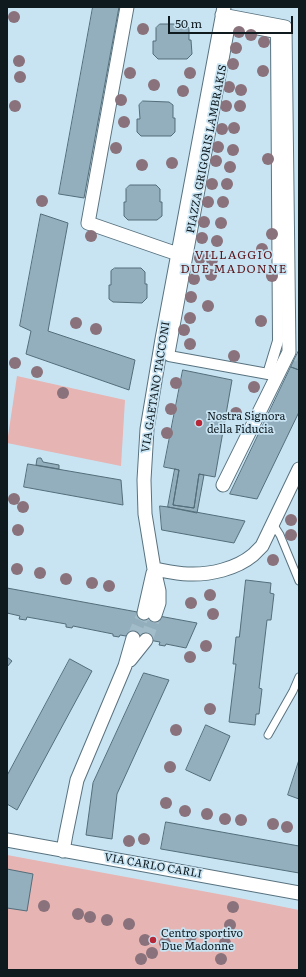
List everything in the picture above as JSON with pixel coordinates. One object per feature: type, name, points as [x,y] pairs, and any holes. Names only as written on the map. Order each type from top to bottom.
[{"type":"street","points":[[128,7],[88,223],[178,254]]},
{"type":"street","points":[[223,11],[285,27],[293,354],[223,485]]},
{"type":"street","name":"VIA GAETANO TACCONI","points":[[150,614],[154,569],[145,514],[144,480],[147,429],[162,339],[223,11]]},
{"type":"street","name":"PIAZZA GRIGORIS LAMBRAKIS","points":[[230,24],[276,33],[278,341],[268,374],[169,356],[230,24]]},
{"type":"street","points":[[154,569],[186,574],[203,574],[218,571],[238,564],[254,554],[262,546],[299,469]]},
{"type":"street","points":[[63,851],[77,780],[125,666],[139,639]]},
{"type":"street","name":"VIA CARLO CARLI","points":[[7,840],[299,893]]},
{"type":"lane","points":[[273,524],[280,535],[299,582]]},
{"type":"lane","points":[[268,734],[293,691],[299,677]]},
{"type":"shaded area","points":[[17,376],[125,400],[121,466],[7,443]]},
{"type":"shaded area","name":"Centro sportivo Due Madonne","points":[[7,855],[299,910],[299,970],[7,970]]},
{"type":"building","points":[[93,7],[119,7],[84,198],[59,194]]},
{"type":"building","points":[[160,24],[185,24],[189,28],[189,40],[191,40],[192,54],[187,59],[158,59],[153,54],[153,41],[156,41],[156,28]]},
{"type":"building","points":[[143,101],[169,102],[173,105],[175,132],[171,136],[141,136],[137,132],[137,119],[140,119],[139,105]]},
{"type":"building","points":[[130,185],[156,185],[160,189],[162,216],[157,220],[128,220],[124,216],[124,202],[126,202],[126,189]]},
{"type":"building","points":[[41,214],[68,223],[48,331],[135,360],[129,390],[26,354],[31,331],[20,326]]},
{"type":"building","points":[[115,268],[141,268],[145,272],[147,298],[142,303],[113,302],[109,299],[111,271]]},
{"type":"building","points":[[299,350],[299,370],[291,367]]},
{"type":"building","points":[[291,367],[299,370],[299,412],[257,499],[230,494]]},
{"type":"building","name":"Nostra Signora della Fiducia","points":[[183,370],[232,380],[215,477],[199,474],[194,508],[173,505],[179,470],[164,467]]},
{"type":"building","points":[[41,458],[43,462],[59,465],[59,469],[36,465],[37,459]]},
{"type":"building","points":[[28,464],[121,480],[123,505],[24,487]]},
{"type":"building","points":[[175,469],[179,470],[173,505],[194,508],[199,474],[204,475],[197,513],[168,507]]},
{"type":"building","points":[[160,506],[245,521],[234,543],[162,530]]},
{"type":"building","points":[[246,580],[271,583],[270,593],[274,594],[271,620],[267,620],[259,688],[262,689],[259,714],[256,714],[255,725],[229,722],[236,664],[233,664],[236,637],[239,637]]},
{"type":"building","points":[[7,588],[197,623],[186,648],[166,644],[165,646],[159,645],[160,642],[120,635],[119,637],[113,636],[113,634],[73,626],[72,628],[66,627],[66,624],[27,617],[26,620],[19,619],[20,616],[7,613]]},
{"type":"building","points":[[7,657],[12,661],[7,667]]},
{"type":"building","points":[[70,659],[92,671],[17,810],[7,804],[7,776]]},
{"type":"building","points":[[144,673],[169,680],[117,794],[112,839],[86,835],[93,783]]},
{"type":"building","points":[[206,725],[230,736],[210,781],[186,770]]},
{"type":"building","points":[[299,760],[299,799],[288,795]]},
{"type":"building","points":[[166,822],[299,846],[299,873],[161,849]]},
{"type":"building","points":[[7,869],[33,874],[27,911],[7,908]]},
{"type":"tunnel","points":[[133,638],[144,613]]},
{"type":"tunnel","points":[[146,640],[155,615]]},
{"type":"place","name":"Nostra Signora della Fiducia","points":[[199,423]]},
{"type":"place","name":"Centro sportivo Due Madonne","points":[[153,940]]},
{"type":"district","name":"VILLAGGIO DUE MADONNE","points":[[234,262]]}]
